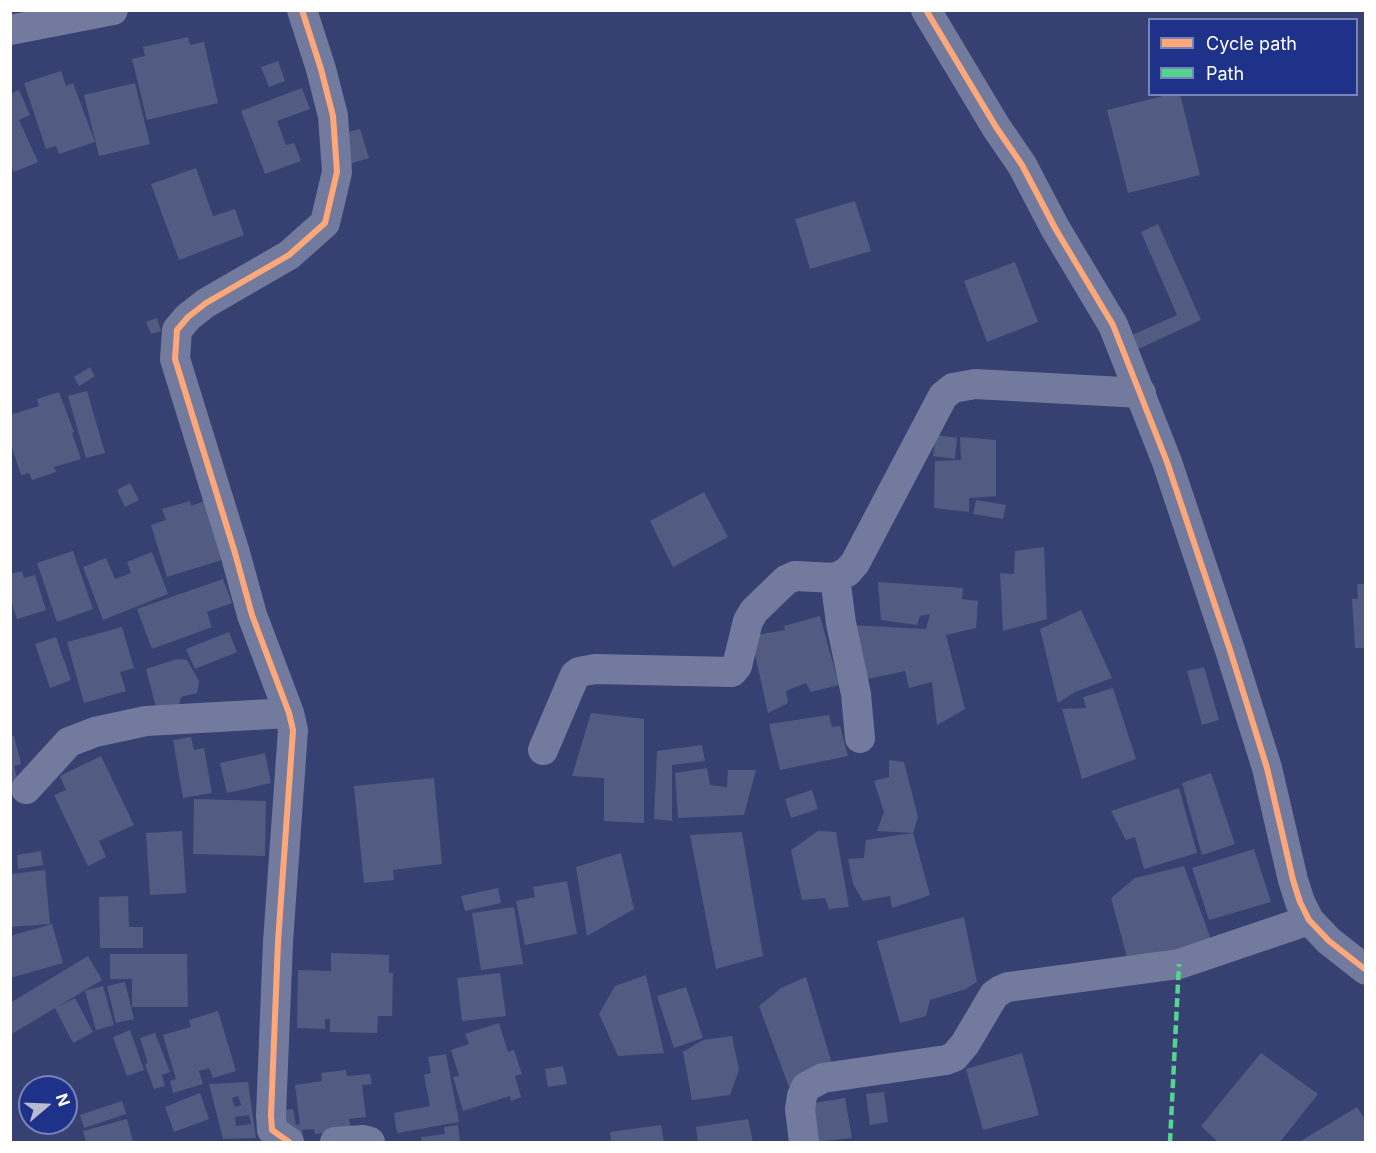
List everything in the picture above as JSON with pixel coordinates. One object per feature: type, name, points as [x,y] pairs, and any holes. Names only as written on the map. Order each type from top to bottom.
[{"type":"street","points":[[10,30],[113,10]]},
{"type":"street","points":[[289,1143],[272,1130],[271,1115],[278,942],[293,730],[252,615],[175,359],[177,330],[188,317],[206,303],[289,255],[325,223],[337,172],[333,116],[302,10]]},
{"type":"street","points":[[926,10],[996,127],[1023,165],[1055,228],[1113,325],[1167,462],[1249,710],[1267,768],[1293,880],[1309,920],[1329,941],[1365,969]]},
{"type":"street","points":[[543,750],[575,675],[579,672],[594,669],[732,672],[737,666],[748,621],[754,611],[786,580],[795,576],[835,578],[847,572],[855,563],[943,396],[953,388],[975,384],[1141,393]]},
{"type":"street","points":[[835,578],[841,623],[856,694],[860,738]]},
{"type":"street","points":[[26,789],[69,742],[95,732],[146,721],[289,714]]},
{"type":"street","points":[[804,1143],[800,1109],[806,1087],[823,1078],[954,1057],[965,1044],[994,995],[1001,990],[1008,987],[1179,964],[1309,920]]},
{"type":"street","points":[[335,1143],[363,1140],[370,1143]]},
{"type":"building","points":[[188,37],[190,45],[204,42],[218,103],[147,120],[132,59],[145,56],[143,47]]},
{"type":"building","points":[[278,61],[285,81],[269,87],[261,67]]},
{"type":"building","points":[[61,71],[66,86],[73,83],[95,142],[59,154],[56,146],[46,149],[24,83]]},
{"type":"building","points":[[135,83],[150,144],[99,156],[84,95]]},
{"type":"building","points":[[302,88],[310,109],[277,121],[286,145],[294,143],[301,161],[265,174],[241,111]]},
{"type":"building","points":[[19,90],[30,115],[19,120],[38,162],[14,172],[10,164],[10,94]]},
{"type":"building","points":[[1163,96],[1180,96],[1200,175],[1128,193],[1107,110]]},
{"type":"building","points":[[360,129],[369,158],[350,164],[341,134]]},
{"type":"building","points":[[196,168],[213,216],[235,209],[244,235],[179,260],[151,184]]},
{"type":"building","points":[[855,201],[871,251],[810,269],[795,219]]},
{"type":"building","points":[[1158,224],[1201,320],[1136,350],[1130,336],[1177,315],[1141,232]]},
{"type":"building","points":[[1015,262],[1038,322],[987,342],[964,281]]},
{"type":"building","points":[[157,318],[161,331],[151,334],[146,322]]},
{"type":"building","points":[[90,367],[95,376],[79,386],[74,377]]},
{"type":"building","points":[[87,391],[105,453],[86,458],[68,396]]},
{"type":"building","points":[[59,392],[81,459],[54,467],[56,472],[32,480],[29,473],[21,475],[10,442],[10,415],[39,406],[37,399]]},
{"type":"building","points":[[936,435],[957,438],[955,459],[933,456]]},
{"type":"building","points":[[960,437],[996,440],[996,496],[969,498],[969,512],[934,508],[935,461],[961,460]]},
{"type":"building","points":[[130,483],[139,500],[125,507],[117,490]]},
{"type":"building","points":[[704,492],[728,537],[673,567],[650,521]]},
{"type":"building","points":[[207,500],[225,559],[167,577],[151,525],[166,520],[162,509],[190,501],[191,506]]},
{"type":"building","points":[[976,500],[1006,505],[1003,519],[973,514]]},
{"type":"building","points":[[1044,547],[1047,619],[1003,631],[1000,573],[1014,574],[1015,551]]},
{"type":"building","points":[[73,551],[93,609],[57,622],[37,563]]},
{"type":"building","points":[[152,552],[168,594],[103,620],[83,567],[106,558],[115,579],[131,573],[127,562]]},
{"type":"building","points":[[22,571],[24,578],[35,575],[46,610],[17,619],[10,598],[10,574]]},
{"type":"building","points":[[223,579],[232,603],[207,612],[212,627],[152,649],[137,609]]},
{"type":"building","points":[[878,582],[963,588],[962,599],[978,601],[976,628],[946,635],[965,709],[937,725],[932,682],[909,688],[905,671],[859,681],[851,625],[926,629],[930,614],[920,616],[917,625],[881,620]]},
{"type":"building","points":[[1357,584],[1366,584],[1366,648],[1355,648],[1352,599],[1358,599]]},
{"type":"building","points":[[1081,610],[1112,678],[1075,692],[1058,703],[1040,629]]},
{"type":"building","points":[[820,616],[839,685],[811,692],[806,683],[786,691],[788,703],[768,713],[751,636],[785,630],[784,626]]},
{"type":"building","points":[[122,627],[134,668],[120,672],[126,691],[84,703],[67,642]]},
{"type":"building","points":[[229,632],[237,652],[195,669],[186,649]]},
{"type":"building","points":[[56,637],[71,680],[50,688],[35,644]]},
{"type":"building","points":[[177,659],[187,660],[199,681],[197,693],[181,697],[179,706],[157,711],[146,669]]},
{"type":"building","points":[[1204,667],[1219,720],[1202,725],[1187,671]]},
{"type":"building","points":[[1113,688],[1136,759],[1082,779],[1062,709],[1086,708],[1083,697]]},
{"type":"building","points":[[591,713],[644,719],[644,823],[604,821],[604,778],[572,776]]},
{"type":"building","points":[[829,715],[832,727],[840,726],[848,756],[780,770],[769,724]]},
{"type":"building","points":[[10,736],[14,736],[21,764],[14,766],[19,785],[10,787]]},
{"type":"building","points":[[191,737],[194,750],[204,748],[212,793],[183,798],[173,740]]},
{"type":"building","points":[[702,745],[705,761],[672,765],[672,821],[654,819],[657,751]]},
{"type":"building","points":[[265,753],[271,783],[227,793],[220,763]]},
{"type":"building","points":[[101,756],[134,825],[99,841],[106,857],[88,866],[54,795],[66,790],[60,776]]},
{"type":"building","points":[[889,760],[904,762],[918,817],[913,833],[877,831],[884,812],[874,781],[889,777]]},
{"type":"building","points":[[707,768],[710,785],[727,787],[728,770],[756,770],[744,815],[678,818],[675,773]]},
{"type":"building","points":[[1211,773],[1235,844],[1202,855],[1182,783]]},
{"type":"building","points":[[434,778],[442,864],[393,870],[394,880],[364,883],[354,786]]},
{"type":"building","points":[[1179,788],[1197,853],[1144,869],[1135,837],[1126,840],[1111,811]]},
{"type":"building","points":[[812,790],[818,809],[791,818],[785,799]]},
{"type":"building","points":[[194,799],[266,801],[265,856],[193,854]]},
{"type":"building","points":[[182,831],[186,893],[150,895],[146,833]]},
{"type":"building","points":[[818,831],[836,832],[849,907],[829,909],[825,898],[802,900],[791,850]]},
{"type":"building","points":[[742,832],[763,956],[716,969],[690,835]]},
{"type":"building","points":[[913,833],[930,895],[892,908],[890,896],[863,901],[853,884],[848,859],[864,858],[866,840]]},
{"type":"building","points":[[1254,849],[1271,902],[1209,920],[1192,868]]},
{"type":"building","points":[[41,851],[43,865],[18,869],[17,855]]},
{"type":"building","points":[[621,853],[634,909],[587,936],[576,867]]},
{"type":"building","points":[[1184,866],[1213,945],[1128,961],[1111,898],[1135,878]]},
{"type":"building","points":[[45,870],[50,924],[10,927],[10,874]]},
{"type":"building","points":[[567,881],[577,934],[525,945],[516,901],[535,897],[533,887]]},
{"type":"building","points":[[498,888],[501,903],[465,911],[461,896]]},
{"type":"building","points":[[128,896],[129,927],[143,927],[143,948],[100,948],[99,897]]},
{"type":"building","points":[[514,907],[523,964],[481,970],[472,913]]},
{"type":"building","points":[[964,917],[977,982],[966,989],[930,1000],[926,1016],[900,1023],[877,941]]},
{"type":"building","points":[[52,924],[63,963],[10,978],[10,936]]},
{"type":"building","points":[[331,953],[389,955],[389,973],[393,973],[392,1016],[378,1016],[377,1033],[330,1032],[330,1019],[325,1019],[325,1029],[297,1028],[298,970],[331,971]]},
{"type":"building","points":[[110,954],[187,954],[188,1007],[132,1007],[132,979],[110,979]]},
{"type":"building","points":[[88,956],[102,980],[57,1007],[75,998],[93,1032],[73,1043],[55,1008],[10,1035],[10,1003]]},
{"type":"building","points":[[500,973],[506,1016],[462,1021],[457,978]]},
{"type":"building","points":[[646,975],[664,1053],[618,1056],[599,1014],[615,986]]},
{"type":"building","points":[[806,977],[832,1064],[789,1087],[759,1006],[781,988]]},
{"type":"building","points":[[125,982],[134,1019],[116,1023],[107,986]]},
{"type":"building","points":[[103,986],[114,1025],[96,1030],[85,991]]},
{"type":"building","points":[[686,987],[703,1038],[674,1048],[657,996]]},
{"type":"building","points":[[218,1011],[236,1071],[213,1078],[209,1068],[199,1071],[203,1084],[173,1093],[170,1081],[176,1079],[163,1035],[191,1027],[189,1020]]},
{"type":"building","points":[[499,1023],[508,1052],[514,1050],[522,1074],[515,1076],[521,1097],[511,1101],[510,1096],[463,1111],[453,1077],[459,1076],[451,1050],[469,1044],[465,1034]]},
{"type":"building","points":[[130,1030],[144,1070],[127,1076],[113,1037]]},
{"type":"building","points":[[155,1033],[170,1072],[162,1075],[165,1086],[154,1089],[145,1064],[148,1063],[140,1038]]},
{"type":"building","points":[[732,1036],[739,1070],[730,1095],[692,1100],[683,1052],[703,1040]]},
{"type":"building","points":[[1022,1053],[1039,1115],[983,1130],[966,1069]]},
{"type":"building","points":[[1261,1053],[1318,1094],[1280,1142],[1218,1142],[1201,1126]]},
{"type":"building","points":[[446,1054],[459,1122],[397,1133],[394,1113],[430,1106],[424,1075],[431,1073],[428,1057]]},
{"type":"building","points":[[563,1066],[567,1084],[548,1087],[545,1069]]},
{"type":"building","points":[[346,1070],[347,1076],[370,1074],[372,1084],[362,1085],[366,1117],[349,1119],[351,1129],[315,1134],[314,1129],[302,1130],[303,1137],[287,1139],[284,1110],[293,1109],[296,1125],[300,1124],[295,1085],[322,1081],[321,1073]]},
{"type":"building","points":[[248,1082],[256,1138],[223,1139],[209,1084]],"holes":[[[238,1096],[241,1105],[235,1107],[232,1098]],[[249,1115],[251,1124],[236,1126],[235,1117]]]},
{"type":"building","points":[[884,1092],[888,1122],[870,1125],[866,1094]]},
{"type":"building","points":[[200,1093],[209,1119],[174,1132],[165,1107]]},
{"type":"building","points":[[845,1098],[852,1138],[814,1142],[808,1104]]},
{"type":"building","points":[[122,1101],[126,1114],[84,1128],[80,1115]]},
{"type":"building","points":[[1357,1107],[1366,1121],[1366,1142],[1299,1142]]},
{"type":"building","points":[[127,1119],[133,1142],[86,1142],[83,1131]]},
{"type":"building","points":[[748,1119],[753,1142],[698,1142],[696,1127]]},
{"type":"building","points":[[458,1125],[460,1142],[422,1142],[421,1137],[445,1134],[444,1127]]},
{"type":"building","points":[[661,1125],[664,1142],[611,1142],[610,1132]]},
{"type":"marked path","points":[[1170,1142],[1179,964]]},
{"type":"cycle path","points":[[289,1142],[272,1130],[271,1115],[278,942],[293,730],[289,713],[252,615],[175,359],[177,330],[188,317],[206,303],[289,255],[325,223],[337,172],[333,116],[302,10]]},
{"type":"cycle path","points":[[926,10],[996,127],[1022,165],[1055,228],[1113,325],[1167,462],[1230,650],[1267,768],[1300,902],[1309,920],[1329,941],[1366,970]]}]
